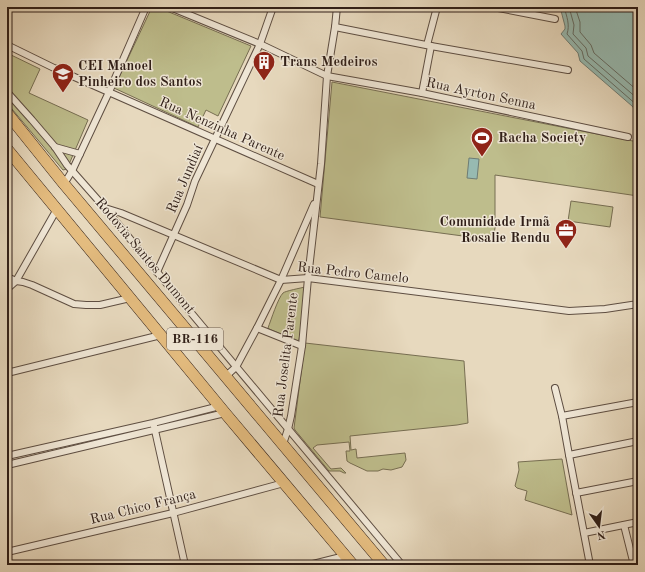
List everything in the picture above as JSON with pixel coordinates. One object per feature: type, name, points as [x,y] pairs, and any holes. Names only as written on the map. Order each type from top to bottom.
[{"type":"highway","name":"Rodovia Santos Dumont","points":[[7,113],[64,184],[384,565]]},
{"type":"highway","name":"BR-116","points":[[7,149],[353,565]]},
{"type":"street","points":[[7,14],[10,7]]},
{"type":"street","points":[[64,184],[72,171],[109,92],[146,7]]},
{"type":"street","name":"Rua Ayrton Senna","points":[[170,7],[260,44],[327,76],[422,94],[628,137]]},
{"type":"street","name":"Rua Joselita Parente","points":[[283,444],[294,401],[302,346],[321,164],[327,76],[337,7]]},
{"type":"street","points":[[422,94],[429,45],[437,7]]},
{"type":"street","points":[[493,7],[556,19]]},
{"type":"street","name":"Rua Jundiaí","points":[[157,272],[187,205],[195,181],[260,44],[271,8]]},
{"type":"street","points":[[335,27],[568,70]]},
{"type":"street","name":"Rua Nenzinha Parente","points":[[7,45],[54,68],[318,184]]},
{"type":"street","points":[[7,92],[55,147],[67,165],[105,208],[402,565]]},
{"type":"street","points":[[55,147],[80,154]]},
{"type":"street","name":"Rua Joselita Parente","points":[[226,376],[236,367],[257,328],[281,280],[317,197]]},
{"type":"street","name":"Rua Pedro Camelo","points":[[105,208],[118,211],[281,280],[308,278],[570,311],[605,309],[638,304]]},
{"type":"street","points":[[7,289],[16,281],[57,210]]},
{"type":"street","points":[[7,277],[32,285],[74,304],[100,305],[130,298]]},
{"type":"street","points":[[257,328],[302,346]]},
{"type":"street","points":[[7,373],[161,335]]},
{"type":"street","points":[[555,388],[562,416],[590,565]]},
{"type":"street","points":[[562,416],[638,402]]},
{"type":"street","points":[[7,456],[222,409]]},
{"type":"street","points":[[7,465],[155,430],[222,409]]},
{"type":"street","points":[[153,423],[185,565]]},
{"type":"street","points":[[569,455],[638,441]]},
{"type":"street","points":[[576,493],[638,481]]},
{"type":"street","name":"Rua Chico França","points":[[7,552],[174,513],[284,483]]},
{"type":"street","points":[[584,533],[638,522]]},
{"type":"street","points":[[624,524],[634,565]]},
{"type":"street","points":[[309,565],[345,556]]},
{"type":"shaded area","points":[[152,7],[157,7],[251,46],[218,116],[206,110],[198,127],[114,88]]},
{"type":"shaded area","points":[[7,53],[40,69],[29,93],[88,120],[67,169],[63,170],[7,103]]},
{"type":"shaded area","name":"Racha Society","points":[[332,82],[638,142],[638,196],[495,175],[495,228],[493,240],[320,217]]},
{"type":"shaded area","points":[[571,201],[613,207],[610,227],[568,221]]},
{"type":"shaded area","points":[[305,287],[299,340],[297,341],[269,329],[268,328],[275,309],[283,293]]},
{"type":"shaded area","points":[[305,343],[464,361],[468,423],[350,436],[351,450],[356,449],[357,458],[405,453],[406,460],[402,467],[391,470],[383,469],[378,471],[367,471],[347,461],[346,451],[350,451],[349,442],[317,445],[313,448],[331,469],[341,468],[346,473],[340,471],[329,471],[294,428]]},
{"type":"shaded area","points":[[562,459],[572,515],[525,500],[527,491],[515,486],[519,470],[518,462]]},
{"type":"water","points":[[560,7],[638,7],[638,113],[632,106],[580,61],[578,53],[561,34],[565,29],[565,26]]},
{"type":"water","points":[[469,158],[479,159],[477,179],[467,178]]},
{"type":"place","name":"Trans Medeiros","points":[[264,82]]},
{"type":"place","name":"CEI Manoel Pinheiro dos Santos","points":[[63,94]]},
{"type":"place","name":"Racha Society","points":[[482,158]]},
{"type":"place","name":"Comunidade Irmã Rosalie Rendu","points":[[566,250]]}]
